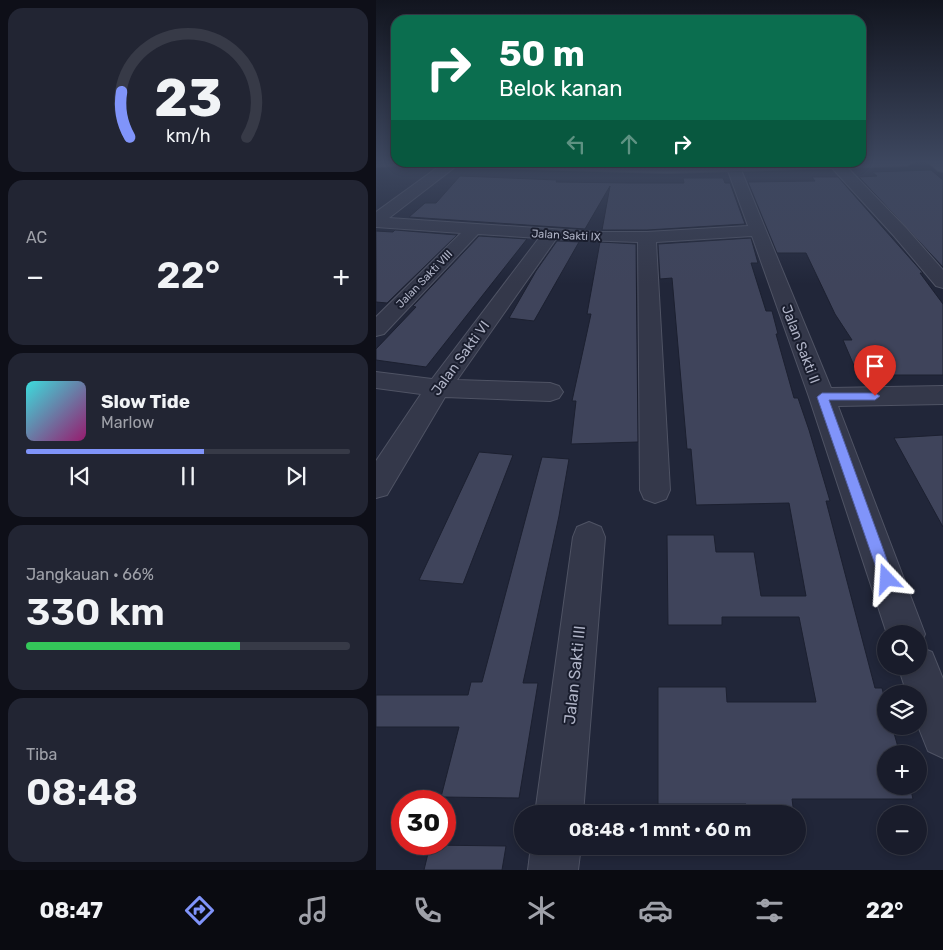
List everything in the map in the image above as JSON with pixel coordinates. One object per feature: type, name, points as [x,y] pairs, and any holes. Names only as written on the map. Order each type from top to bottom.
[{"type":"street","points":[[376,221],[401,203]]},
{"type":"street","name":"Jalan Sakti II","points":[[747,203],[822,397],[903,625]]},
{"type":"street","points":[[872,203],[943,282]]},
{"type":"street","name":"Jalan Sakti IX","points":[[376,221],[550,235],[647,237],[757,231]]},
{"type":"street","name":"Jalan Sakti VIII","points":[[376,329],[473,230]]},
{"type":"street","name":"Jalan Sakti VI","points":[[376,486],[438,388],[550,235]]},
{"type":"street","points":[[647,237],[655,490]]},
{"type":"street","points":[[376,380],[438,388],[550,392]]},
{"type":"street","points":[[822,397],[943,395]]},
{"type":"street","name":"Jalan Sakti III","points":[[560,805],[589,537]]},
{"type":"street","points":[[921,675],[943,736]]},
{"type":"street","points":[[553,870],[555,855]]},
{"type":"building","points":[[425,203],[600,203],[585,229],[409,217]]},
{"type":"building","points":[[607,203],[737,203],[745,224],[647,230],[602,230]]},
{"type":"building","points":[[756,203],[861,203],[923,273],[920,273],[943,304],[943,375],[858,375],[843,340],[852,340],[835,314],[806,253],[777,253]]},
{"type":"building","points":[[883,203],[943,203],[943,267]]},
{"type":"building","points":[[395,230],[457,235],[387,303],[376,302],[376,231],[393,232]]},
{"type":"building","points":[[479,236],[527,239],[426,367],[376,360],[376,349],[416,307],[413,306]]},
{"type":"building","points":[[751,238],[758,263],[751,263],[766,311],[772,311],[778,334],[776,334],[794,398],[798,398],[830,501],[826,501],[875,688],[877,688],[877,735],[895,735],[897,745],[877,745],[877,795],[912,795],[913,799],[792,799],[793,805],[658,804],[658,687],[726,687],[727,702],[816,702],[799,617],[722,617],[722,625],[668,625],[667,535],[714,535],[716,552],[754,552],[761,596],[806,596],[789,503],[696,505],[691,449],[687,449],[672,278],[660,279],[658,244]]},
{"type":"building","points":[[557,241],[579,242],[534,321],[509,318],[536,271]]},
{"type":"building","points":[[600,242],[636,244],[638,442],[571,444],[576,401],[572,401],[591,314],[587,314]]},
{"type":"building","points":[[943,435],[943,527],[894,438]]},
{"type":"building","points":[[479,452],[513,455],[463,584],[419,580]]},
{"type":"building","points":[[542,457],[569,459],[559,516],[523,683],[538,683],[519,798],[456,797],[456,790],[443,790],[459,727],[376,727],[376,695],[468,695],[471,682],[482,682]]},
{"type":"building","points":[[456,845],[506,846],[502,870],[424,870],[428,855],[456,855]]},
{"type":"route","points":[[875,396],[822,397],[887,579]]}]
